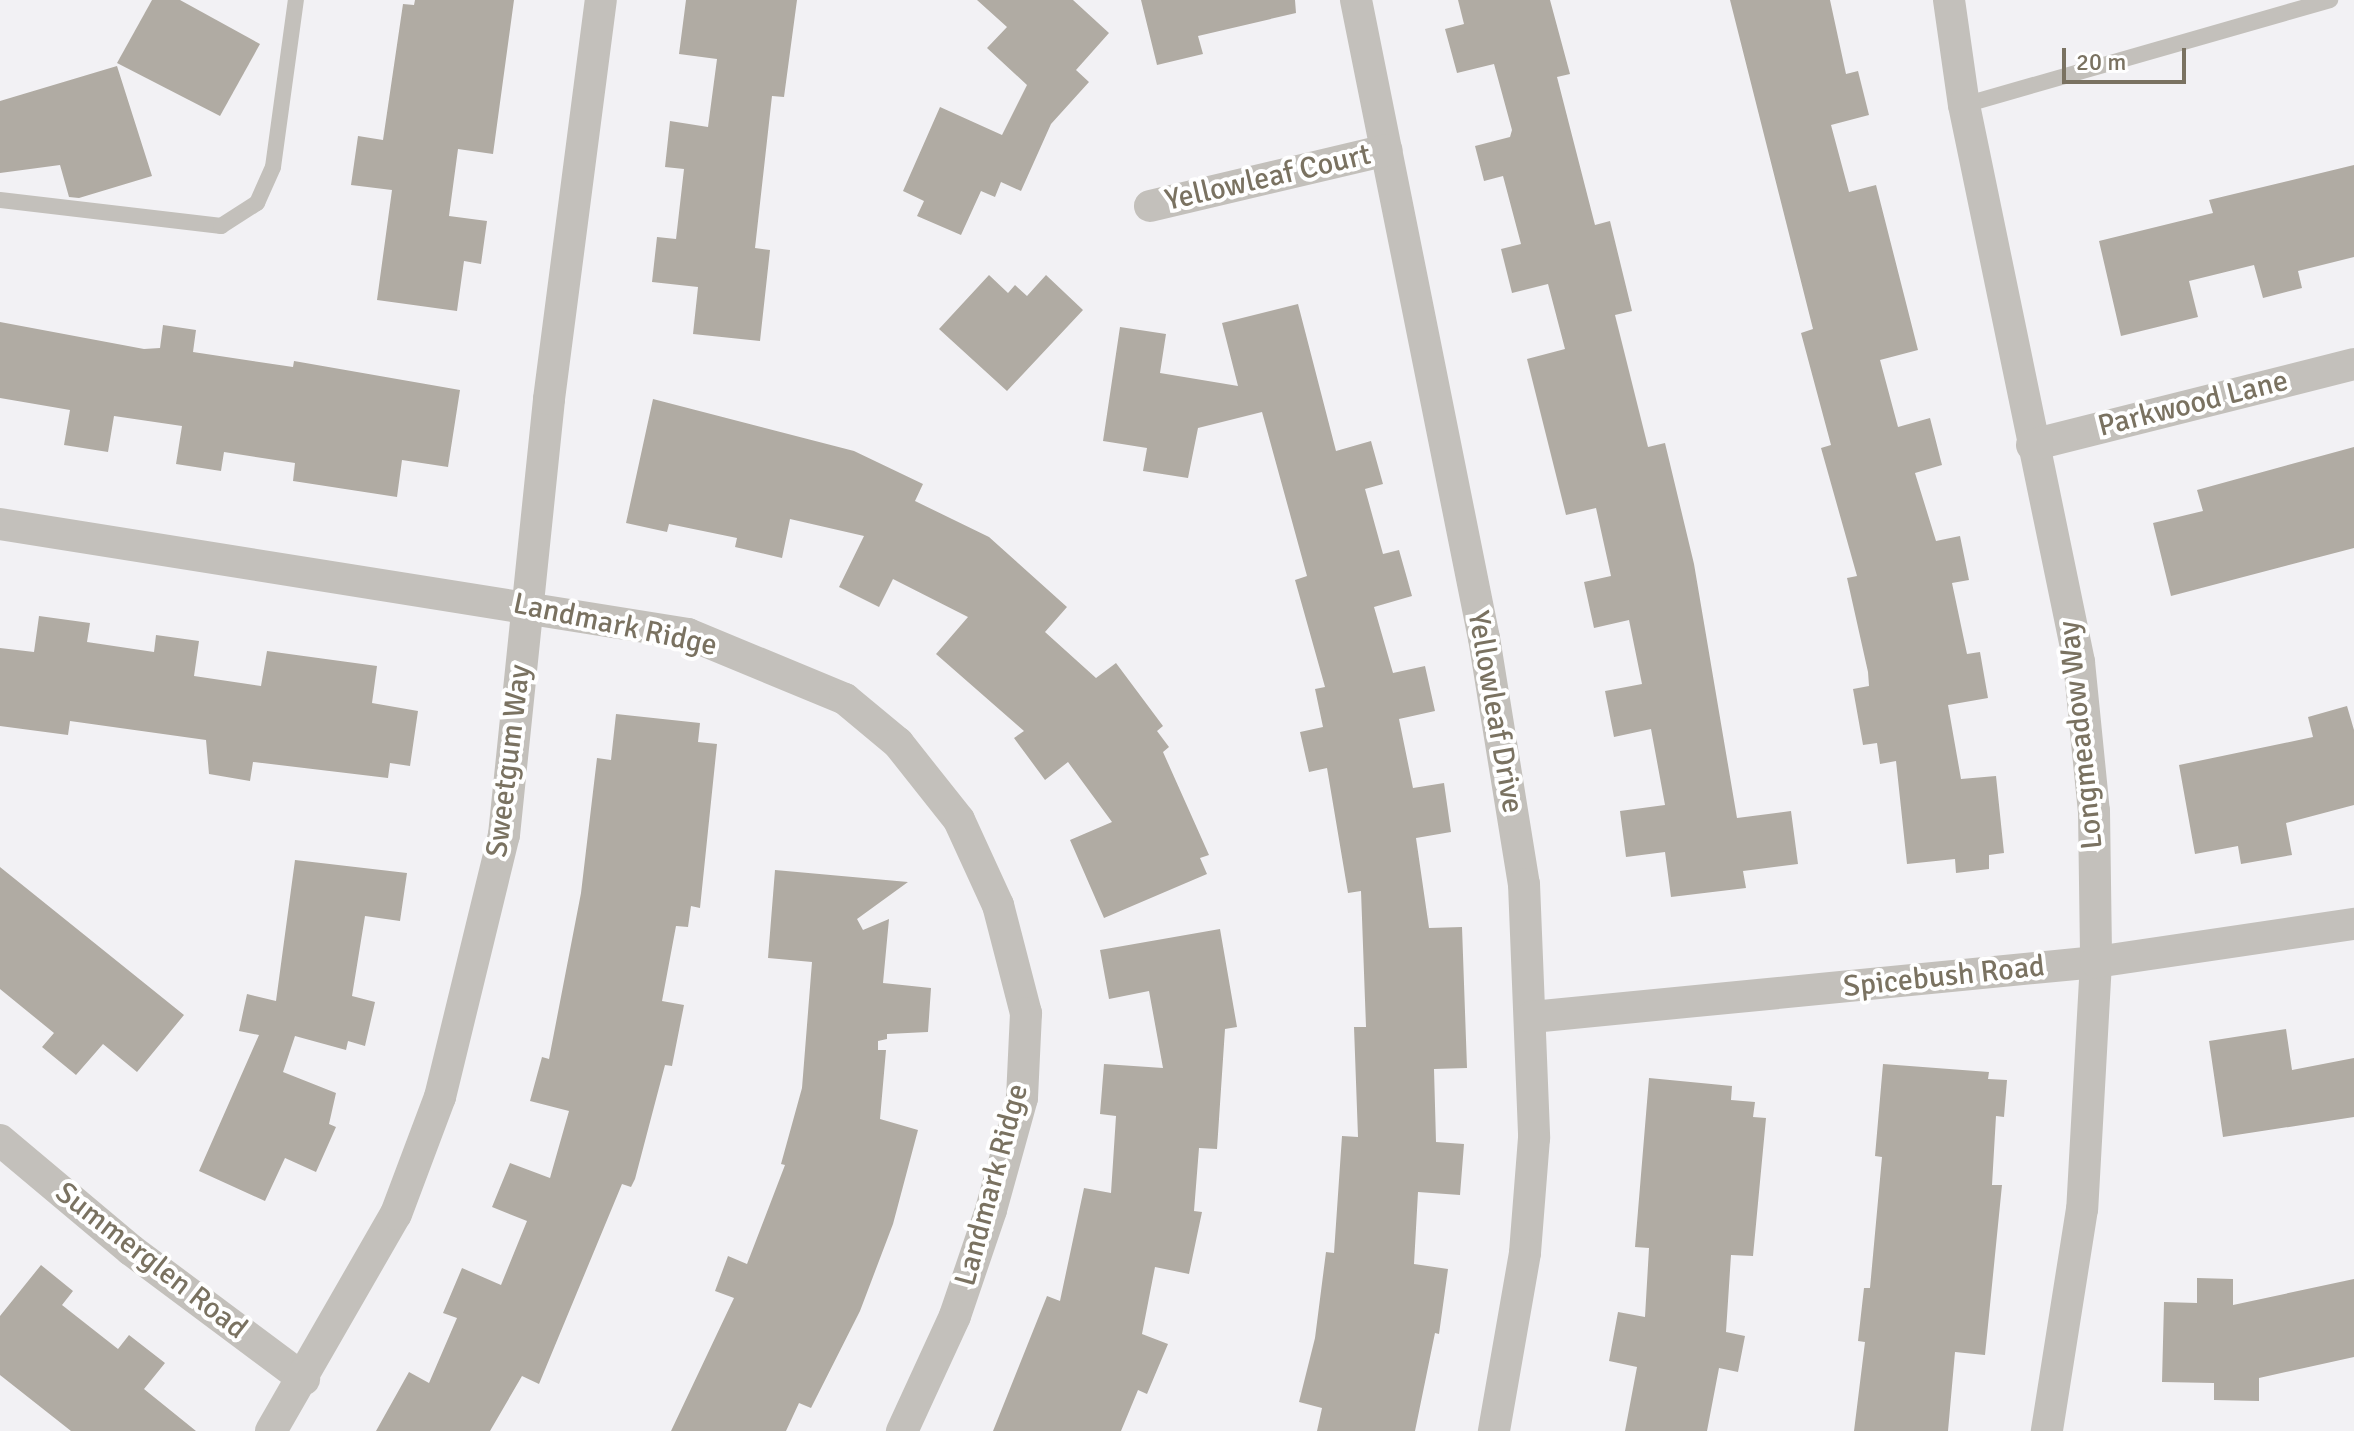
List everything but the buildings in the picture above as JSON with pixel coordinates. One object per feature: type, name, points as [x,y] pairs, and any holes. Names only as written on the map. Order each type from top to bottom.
[{"type":"street","name":"Sweetgum Way","points":[[271,1431],[304,1379],[396,1214],[440,1097],[504,835],[549,399],[601,0]]},
{"type":"street","name":"Yellowleaf Drive","points":[[1356,0],[1484,638],[1524,884],[1532,1017],[1534,1138],[1525,1253],[1494,1431]]},
{"type":"street","name":"Longmeadow Way","points":[[1949,0],[1964,105],[2079,662],[2094,811],[2096,962],[2082,1209],[2047,1431]]},
{"type":"street","name":"Yellowleaf Court","points":[[1150,206],[1386,150]]},
{"type":"street","name":"Parkwood Lane","points":[[2032,445],[2354,364]]},
{"type":"street","name":"Landmark Ridge","points":[[0,524],[528,605],[688,634],[845,699],[898,743],[959,820],[998,905],[1026,1013],[1022,1098],[955,1316],[902,1431]]},
{"type":"street","name":"Spicebush Road","points":[[1532,1017],[2096,962],[2354,924]]},
{"type":"street","name":"Summerglen Road","points":[[0,1140],[131,1250],[304,1379]]},
{"type":"lane","points":[[0,200],[221,226],[257,203],[273,167],[296,0]]},
{"type":"lane","points":[[1964,105],[2330,0]]}]
